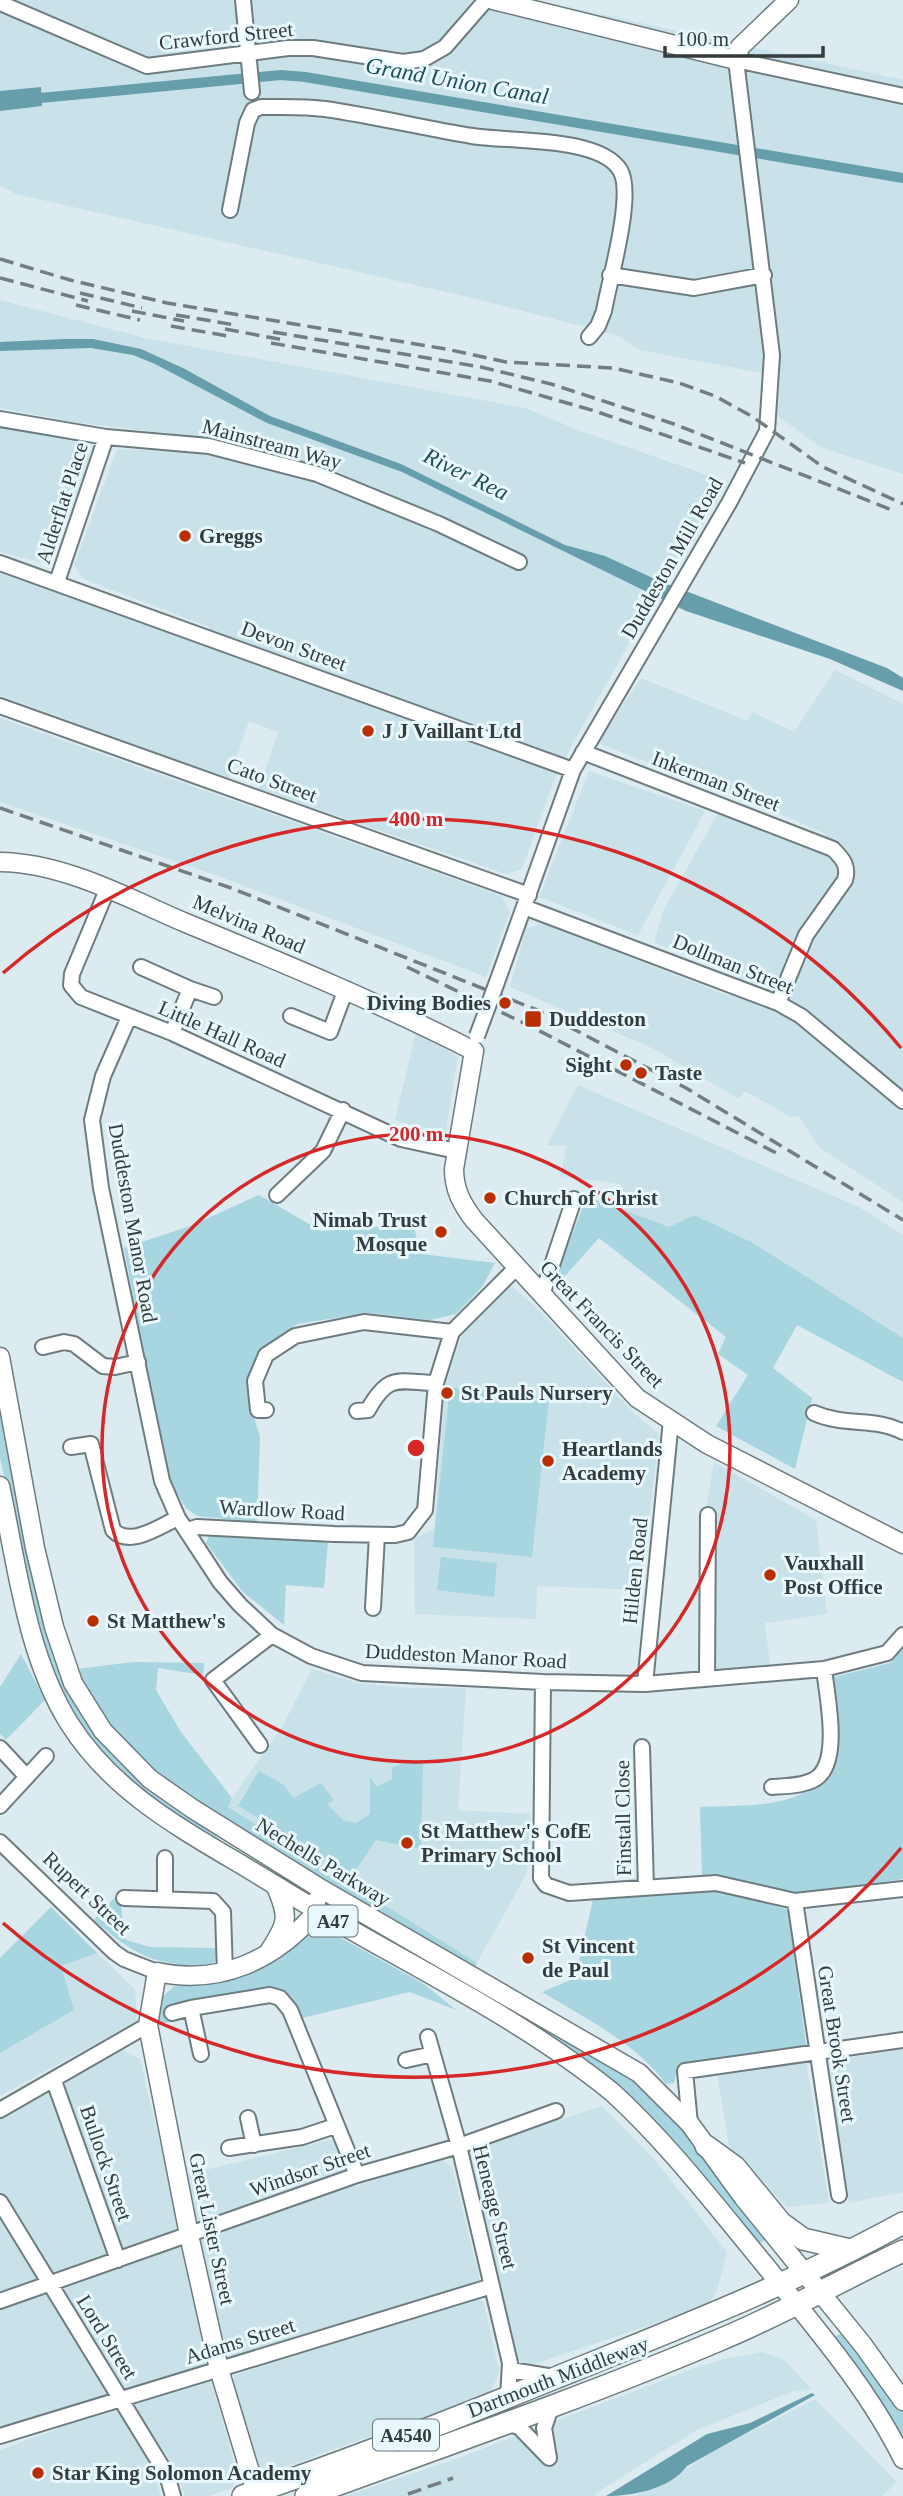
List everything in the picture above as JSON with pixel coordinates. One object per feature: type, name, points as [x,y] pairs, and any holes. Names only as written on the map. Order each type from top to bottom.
[{"type":"highway","points":[[706,2146],[735,2167],[781,2222],[803,2239],[850,2250]]},
{"type":"highway","name":"A4540","points":[[800,2288],[825,2265],[903,2222]]},
{"type":"highway","name":"A4540","points":[[800,2288],[903,2250]]},
{"type":"highway","name":"Dartmouth Middleway","points":[[252,2495],[508,2398],[722,2311],[800,2288]]},
{"type":"highway","name":"Dartmouth Middleway","points":[[306,2496],[716,2342],[800,2288]]},
{"type":"main road","points":[[493,0],[736,60],[740,47],[789,0]]},
{"type":"main road","name":"Melvina Road","points":[[0,862],[48,868],[107,890],[476,1043]]},
{"type":"main road","name":"Great Francis Street","points":[[476,1043],[456,1151],[454,1184],[460,1198],[516,1268],[638,1398],[707,1444],[903,1545]]},
{"type":"main road","points":[[0,1357],[35,1548],[54,1627],[73,1683],[91,1714],[118,1748],[150,1779],[193,1809],[251,1860],[313,1900]]},
{"type":"main road","name":"Nechells Parkway","points":[[0,1486],[36,1646],[69,1722],[112,1775],[151,1808],[275,1885],[313,1900],[639,2073],[690,2124],[800,2288]]},
{"type":"main road","points":[[268,1953],[283,1931],[286,1915],[275,1885]]},
{"type":"main road","name":"Nechells Parkway","points":[[313,1900],[595,2078],[632,2110],[800,2288]]},
{"type":"main road","name":"Rupert Street","points":[[157,1972],[174,1976],[225,1973],[294,1938],[313,1900]]},
{"type":"main road","name":"Great Lister Street","points":[[157,1972],[148,2025],[189,2235],[219,2369],[252,2495]]},
{"type":"main road","points":[[800,2288],[903,2401]]},
{"type":"main road","points":[[800,2288],[859,2387],[892,2435],[903,2459]]},
{"type":"street","points":[[243,0],[252,92]]},
{"type":"street","name":"Crawford Street","points":[[0,3],[146,66],[248,58],[313,48],[403,62],[424,59],[445,47],[486,0]]},
{"type":"street","points":[[736,60],[903,96]]},
{"type":"street","name":"Duddeston Mill Road","points":[[476,1043],[573,770],[729,503],[767,431],[772,355],[736,60]]},
{"type":"street","points":[[230,210],[247,122],[253,110],[261,107],[322,108],[476,136],[557,144],[611,159],[624,178],[624,202],[604,311],[598,326],[589,337]]},
{"type":"street","points":[[610,275],[694,288],[764,275]]},
{"type":"street","name":"Mainstream Way","points":[[0,419],[106,438],[209,446],[317,474],[519,562]]},
{"type":"street","name":"Alderflat Place","points":[[57,582],[106,438]]},
{"type":"street","name":"Devon Street","points":[[0,563],[573,770]]},
{"type":"street","name":"Cato Street","points":[[0,706],[526,901]]},
{"type":"street","name":"Inkerman Street","points":[[583,752],[833,849],[843,859],[848,870],[845,880],[806,935],[778,1003]]},
{"type":"street","name":"Little Hall Road","points":[[107,890],[72,974],[71,985],[94,1004],[172,1033],[401,1139],[456,1151]]},
{"type":"street","name":"Dollman Street","points":[[526,901],[778,1003],[801,1016],[903,1101]]},
{"type":"street","points":[[141,967],[214,997]]},
{"type":"street","points":[[172,1033],[190,989]]},
{"type":"street","points":[[291,1016],[330,1032],[346,989]]},
{"type":"street","name":"Duddeston Manor Road","points":[[129,1017],[103,1076],[92,1120],[101,1188],[162,1481],[182,1524],[220,1582],[272,1635],[311,1656],[362,1672],[543,1682],[645,1684],[824,1669],[887,1653],[903,1635]]},
{"type":"street","points":[[277,1195],[323,1151],[343,1110]]},
{"type":"street","points":[[542,1295],[574,1199]]},
{"type":"street","name":"Wardlow Road","points":[[71,1447],[96,1443],[113,1530],[117,1535],[133,1537],[182,1524],[197,1527],[377,1535],[408,1532],[425,1510],[436,1383],[452,1332],[516,1268]]},
{"type":"street","points":[[259,1410],[255,1381],[266,1355],[295,1336],[364,1322],[452,1332]]},
{"type":"street","points":[[43,1347],[63,1337],[86,1351],[103,1366],[115,1367],[138,1362]]},
{"type":"street","points":[[367,1411],[380,1388],[392,1382],[436,1383]]},
{"type":"street","points":[[814,1413],[855,1424],[888,1423],[903,1432]]},
{"type":"street","name":"Hilden Road","points":[[645,1684],[671,1420]]},
{"type":"street","points":[[707,1679],[708,1515]]},
{"type":"street","points":[[370,1600],[377,1535]]},
{"type":"street","points":[[260,1745],[213,1681],[272,1635]]},
{"type":"street","points":[[772,1787],[800,1784],[818,1778],[828,1763],[830,1748],[824,1669]]},
{"type":"street","points":[[543,1682],[541,1878],[546,1885],[569,1893],[716,1883],[795,1900],[903,1889]]},
{"type":"street","name":"Finstall Close","points":[[642,1747],[646,1888]]},
{"type":"street","points":[[0,1748],[27,1777]]},
{"type":"street","points":[[0,1807],[46,1756]]},
{"type":"street","name":"Rupert Street","points":[[0,1842],[114,1952],[124,1959],[157,1972]]},
{"type":"street","points":[[164,1858],[164,1899]]},
{"type":"street","points":[[124,1898],[213,1901],[223,1912],[225,1973]]},
{"type":"street","name":"Great Brook Street","points":[[795,1900],[839,2195]]},
{"type":"street","points":[[173,2013],[267,1995],[280,1998],[290,2010],[356,2175]]},
{"type":"street","points":[[191,2008],[201,2054]]},
{"type":"street","points":[[0,2110],[148,2025]]},
{"type":"street","name":"Heneage Street","points":[[428,2037],[459,2146],[511,2370],[508,2398]]},
{"type":"street","points":[[690,2124],[685,2071],[817,2050],[903,2040]]},
{"type":"street","points":[[406,2060],[433,2054]]},
{"type":"street","name":"Bullock Street","points":[[54,2081],[118,2260]]},
{"type":"street","name":"Windsor Street","points":[[0,2301],[356,2175],[459,2146],[556,2111]]},
{"type":"street","points":[[248,2118],[254,2145]]},
{"type":"street","points":[[229,2148],[302,2137],[335,2126]]},
{"type":"street","name":"Lord Street","points":[[0,2202],[167,2475],[173,2496]]},
{"type":"street","name":"Adams Street","points":[[0,2436],[492,2286]]},
{"type":"street","points":[[511,2370],[557,2377]]},
{"type":"street","points":[[504,2423],[519,2427],[549,2458],[544,2428],[552,2404]]},
{"type":"shaded area","points":[[0,0],[536,0],[903,80],[903,474],[822,448],[778,416],[766,374],[640,350],[617,335],[464,296],[16,194],[0,185]]},
{"type":"shaded area","points":[[41,87],[42,106],[0,111],[0,91]]},
{"type":"shaded area","points":[[0,300],[145,338],[525,408],[583,432],[728,482],[692,544],[683,547],[572,745],[553,783],[522,869],[506,874],[259,789],[278,732],[249,721],[229,779],[0,695],[0,570],[205,644],[209,627],[84,579],[74,565],[117,449],[209,453],[212,438],[79,423],[0,408]]},
{"type":"shaded area","points":[[93,339],[141,349],[183,368],[270,416],[401,464],[565,545],[605,556],[657,580],[887,668],[903,678],[903,691],[830,659],[686,611],[402,472],[267,423],[133,355],[91,348],[0,351],[0,342]]},
{"type":"shaded area","points":[[0,425],[78,440],[89,456],[55,556],[44,563],[0,552]]},
{"type":"shaded area","points":[[835,670],[903,704],[903,1202],[820,1148],[798,1116],[791,1117],[745,1091],[739,1099],[652,1048],[510,987],[526,929],[542,923],[729,996],[739,974],[654,943],[663,911],[718,813],[829,855],[829,842],[824,833],[749,801],[597,743],[641,678],[748,721],[752,712],[794,732]]},
{"type":"shaded area","points":[[0,718],[502,896],[510,912],[486,977],[218,876],[0,802]]},
{"type":"shaded area","points":[[589,771],[705,811],[638,935],[539,897]]},
{"type":"shaded area","points":[[416,1032],[458,1057],[445,1136],[395,1120]]},
{"type":"shaded area","points":[[578,1085],[859,1207],[903,1235],[903,1338],[757,1246],[694,1215],[669,1227],[617,1207],[621,1184],[560,1176],[567,1146],[547,1145]]},
{"type":"shaded area","points":[[259,1195],[321,1231],[413,1224],[421,1254],[495,1263],[482,1287],[456,1314],[430,1320],[367,1313],[297,1324],[253,1362],[249,1401],[260,1437],[257,1522],[197,1516],[186,1508],[167,1477],[124,1248],[193,1225]]},
{"type":"shaded area","points":[[587,1196],[669,1227],[694,1215],[753,1243],[903,1338],[903,1382],[797,1325],[773,1368],[812,1398],[795,1469],[716,1426],[748,1375],[718,1354],[726,1337],[599,1238],[556,1286],[554,1281]]},
{"type":"shaded area","name":"Heartlands Academy","points":[[508,1283],[536,1307],[635,1414],[659,1434],[641,1590],[537,1586],[536,1619],[415,1614],[414,1539],[434,1528],[445,1387],[464,1329]]},
{"type":"shaded area","points":[[450,1387],[549,1398],[532,1557],[433,1547]]},
{"type":"shaded area","points":[[0,1399],[70,1690],[228,1848],[158,1806],[110,1763],[68,1710],[50,1668],[35,1617],[0,1457]]},
{"type":"shaded area","points":[[714,1462],[816,1520],[827,1614],[765,1623],[770,1666],[708,1670],[703,1526]]},
{"type":"shaded area","points":[[229,1532],[328,1542],[324,1588],[286,1585],[284,1625],[243,1592],[206,1543],[209,1536]]},
{"type":"shaded area","points":[[441,1557],[497,1563],[494,1597],[437,1590]]},
{"type":"shaded area","points":[[903,1647],[903,1879],[790,1896],[702,1876],[700,1807],[758,1805],[797,1796],[813,1787],[827,1775],[836,1757],[834,1677],[890,1663]]},
{"type":"shaded area","points":[[21,1654],[45,1700],[6,1740],[0,1734],[0,1687]]},
{"type":"shaded area","points":[[133,1662],[204,1663],[203,1675],[158,1668],[156,1690],[181,1732],[232,1798],[228,1807],[477,1963],[475,1969],[203,1807],[143,1761],[117,1734],[95,1703],[77,1669]]},
{"type":"shaded area","name":"St Matthew's CofE Primary School","points":[[312,1669],[358,1683],[412,1688],[466,1688],[458,1810],[530,1814],[527,1873],[477,1963],[228,1807],[282,1727]]},
{"type":"shaded area","points":[[406,1762],[423,1763],[421,1849],[376,1840],[353,1874],[238,1806],[259,1771],[284,1785],[293,1798],[321,1783],[334,1800],[327,1804],[344,1821],[356,1823],[370,1814],[370,1777],[377,1787],[392,1779],[392,1768]]},
{"type":"shaded area","points":[[715,1886],[788,1910],[806,2045],[678,2066],[674,2083],[666,2084],[654,2069],[625,2044],[542,1992],[575,1978],[593,1900]]},
{"type":"shaded area","points":[[119,1893],[126,1940],[150,1947],[218,1948],[215,1962],[208,1965],[187,1965],[159,1960],[136,1952],[116,1938],[94,1920]]},
{"type":"shaded area","points":[[329,1899],[599,2053],[645,2088],[670,2111],[767,2239],[754,2247],[638,2108],[328,1910]]},
{"type":"shaded area","points":[[51,1907],[97,1953],[61,1966],[74,2010],[0,2053],[0,1958]]},
{"type":"shaded area","points":[[325,1929],[424,1984],[456,2010],[410,1992],[302,2018],[292,2002],[282,1993],[257,1990],[207,1998],[169,2008],[172,2021],[158,2025],[162,1997],[175,1986],[220,1983],[266,1967],[311,1933]]},
{"type":"shaded area","points":[[97,1953],[135,1989],[137,2021],[0,2096],[0,2053],[74,2010],[61,1966]]},
{"type":"shaded area","points":[[121,2049],[140,2059],[168,2179],[334,2139],[355,2187],[439,2157],[452,2167],[480,2280],[235,2358],[223,2351],[219,2338],[200,2343],[238,2475],[232,2488],[209,2496],[185,2496],[175,2467],[135,2409],[122,2416],[152,2467],[161,2496],[0,2496],[0,2450],[58,2429],[54,2417],[0,2432],[0,2119]]},
{"type":"shaded area","points":[[903,2049],[903,2192],[848,2203],[829,2061]]},
{"type":"shaded area","points":[[806,2060],[829,2203],[787,2207],[730,2151],[717,2074]]},
{"type":"shaded area","points":[[602,2106],[655,2160],[727,2252],[717,2291],[707,2306],[528,2366],[516,2359],[466,2150]]},
{"type":"shaded area","points":[[478,2298],[484,2302],[499,2371],[491,2393],[268,2473],[254,2468],[231,2384],[235,2375]]},
{"type":"shaded area","points":[[844,2332],[903,2408],[903,2445],[860,2372],[834,2337]]},
{"type":"shaded area","points":[[762,2352],[784,2359],[811,2389],[794,2391],[697,2430],[596,2493],[596,2496],[345,2496],[453,2460],[695,2368]]},
{"type":"shaded area","points":[[812,2393],[815,2395],[687,2466],[661,2486],[628,2495],[606,2496],[707,2434],[750,2423]]},
{"type":"shaded area","points":[[815,2399],[897,2482],[882,2496],[635,2496],[678,2475],[708,2454]]},
{"type":"waterway","name":"Grand Union Canal","points":[[30,99],[281,75],[305,77],[903,178]]},
{"type":"railway","points":[[0,259],[70,280],[167,303],[446,349],[506,362],[613,368],[679,383],[715,396],[753,417],[823,467],[903,504]]},
{"type":"railway","points":[[0,278],[88,301]]},
{"type":"railway","points":[[80,293],[142,308]]},
{"type":"railway","points":[[76,305],[140,320]]},
{"type":"railway","points":[[132,311],[184,321]]},
{"type":"railway","points":[[176,315],[235,325]]},
{"type":"railway","points":[[171,326],[233,337]]},
{"type":"railway","points":[[225,329],[284,340]]},
{"type":"railway","points":[[273,332],[481,367],[551,384],[674,424],[892,510]]},
{"type":"railway","points":[[271,343],[490,381],[595,411],[745,463]]},
{"type":"railway","points":[[0,808],[231,888],[537,1010],[686,1088],[903,1220]]},
{"type":"railway","points":[[407,967],[530,1026],[782,1156]]},
{"type":"railway","points":[[408,2494],[453,2478]]},
{"type":"place","name":"Greggs","points":[[185,536]]},
{"type":"place","name":"J J Vaillant Ltd","points":[[368,731]]},
{"type":"place","name":"Diving Bodies","points":[[505,1003]]},
{"type":"place","name":"Duddeston","points":[[533,1019]]},
{"type":"place","name":"Sight","points":[[626,1065]]},
{"type":"place","name":"Taste","points":[[641,1073]]},
{"type":"place","name":"Church of Christ","points":[[490,1198]]},
{"type":"place","name":"Nimab Trust Mosque","points":[[441,1232]]},
{"type":"place","name":"St Pauls Nursery","points":[[447,1393]]},
{"type":"place","name":"Heartlands Academy","points":[[548,1461]]},
{"type":"place","name":"Vauxhall Post Office","points":[[770,1575]]},
{"type":"place","name":"St Matthew's","points":[[93,1621]]},
{"type":"place","name":"St Matthew's CofE Primary School","points":[[407,1843]]},
{"type":"place","name":"St Vincent de Paul","points":[[528,1958]]},
{"type":"place","name":"Star King Solomon Academy","points":[[38,2473]]},
{"type":"water label","name":"River Rea","points":[[466,474]]}]
